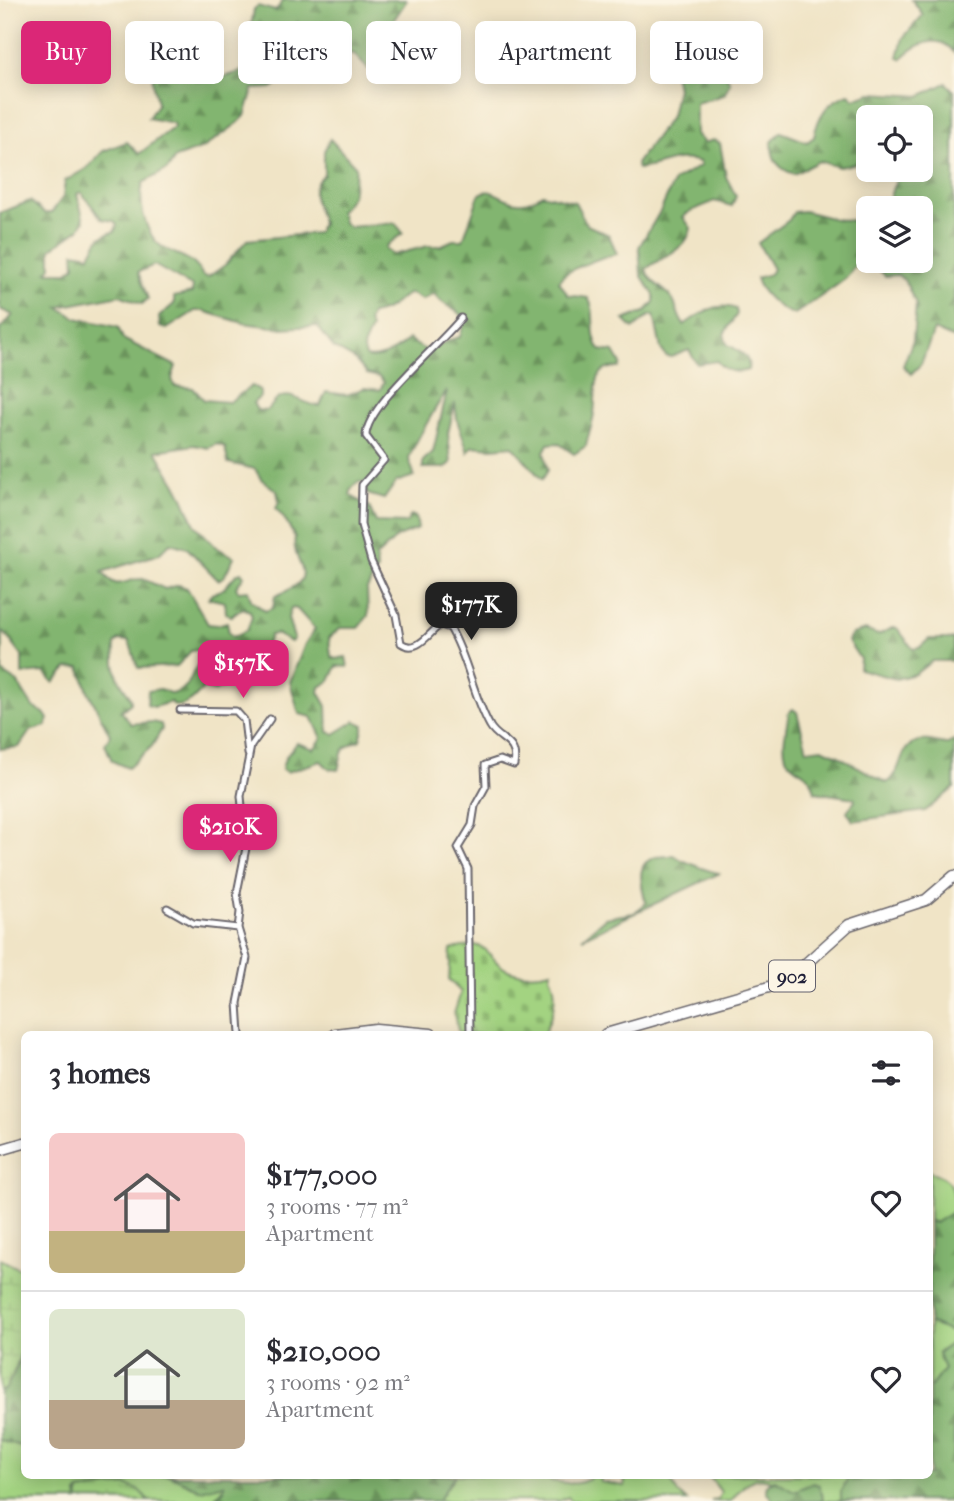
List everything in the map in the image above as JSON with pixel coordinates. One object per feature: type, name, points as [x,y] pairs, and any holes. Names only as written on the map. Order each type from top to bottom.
[{"type":"highway","name":"902","points":[[616,1031],[776,985],[793,975],[849,925],[926,900],[954,876]]},
{"type":"highway","points":[[360,1031],[398,1031]]},
{"type":"highway","points":[[0,1150],[21,1144]]},
{"type":"street","points":[[461,318],[443,341],[388,396],[369,422],[366,436],[384,460],[362,485],[360,519],[371,561],[396,615],[401,643],[407,647],[415,646],[440,625],[450,628],[491,728],[506,739],[515,760],[514,765],[500,760],[485,765],[486,786],[475,806],[472,825],[458,848],[468,869],[470,1031]]},
{"type":"street","points":[[180,709],[230,708],[239,713],[245,725],[248,757]]},
{"type":"street","points":[[238,1031],[237,1024],[247,958],[238,928],[240,912],[237,889],[246,848],[240,803],[248,757],[257,734],[270,719]]},
{"type":"street","points":[[167,908],[193,923],[238,928]]},
{"type":"green space","points":[[283,0],[407,0],[393,21],[366,21],[366,67],[352,53],[352,21],[252,21],[254,9],[258,6],[276,11]]},
{"type":"green space","points":[[912,0],[954,0],[954,52],[948,46],[934,42],[920,45],[901,59],[898,57],[903,38],[923,15]]},
{"type":"green space","points":[[238,73],[238,84],[279,84],[271,88],[253,89],[245,116],[238,123],[203,148],[175,158],[168,169],[143,183],[141,200],[144,218],[157,243],[191,261],[203,276],[208,277],[225,265],[247,240],[317,233],[322,224],[314,192],[315,186],[324,175],[324,151],[330,139],[356,167],[352,196],[340,212],[343,222],[349,227],[395,223],[403,233],[386,246],[386,250],[393,255],[463,240],[479,195],[485,192],[520,202],[542,194],[575,202],[587,225],[609,235],[617,254],[576,268],[559,281],[568,295],[588,298],[596,344],[600,350],[614,352],[621,364],[619,368],[610,368],[599,376],[586,446],[574,454],[558,443],[548,444],[544,452],[548,470],[542,480],[513,446],[472,446],[468,452],[457,420],[455,403],[448,433],[451,463],[445,468],[423,468],[423,461],[433,452],[447,391],[410,456],[414,476],[396,482],[384,499],[367,494],[364,482],[359,482],[352,488],[350,495],[369,507],[376,522],[406,523],[411,515],[416,517],[418,529],[397,537],[376,557],[377,570],[367,589],[368,616],[358,628],[340,628],[329,638],[331,656],[335,659],[346,657],[348,667],[337,666],[330,681],[320,687],[319,692],[327,706],[328,732],[334,734],[355,721],[364,725],[360,740],[343,752],[338,770],[329,769],[321,761],[287,772],[282,769],[285,758],[297,743],[314,749],[322,738],[312,717],[299,714],[290,682],[305,644],[315,629],[297,609],[291,608],[288,618],[294,638],[291,642],[276,634],[270,635],[257,672],[244,689],[239,684],[239,664],[231,662],[226,665],[229,684],[215,691],[204,688],[192,700],[175,706],[171,702],[154,707],[147,705],[148,691],[160,689],[172,694],[180,691],[188,684],[201,662],[217,670],[219,661],[206,659],[197,650],[191,651],[177,666],[138,668],[129,641],[119,640],[115,644],[116,669],[131,703],[121,711],[131,724],[152,722],[161,724],[162,729],[152,746],[128,768],[112,761],[105,744],[110,735],[88,691],[80,667],[67,668],[54,683],[44,672],[22,674],[22,656],[3,631],[2,672],[17,682],[33,707],[44,713],[48,719],[46,726],[30,731],[19,747],[0,749],[0,329],[13,315],[0,309],[0,213],[30,201],[44,213],[51,213],[63,197],[65,181],[87,168],[103,151],[127,142],[139,154],[174,127],[173,123],[148,118],[157,105],[154,84],[224,84],[225,77]],"holes":[[[81,192],[102,219],[114,221],[117,225],[115,231],[100,237],[90,255],[74,252],[75,266],[68,272],[47,272],[51,267],[51,249],[79,229],[84,221],[77,194]],[[154,265],[193,287],[192,293],[174,297],[174,304],[159,317],[160,327],[167,329],[195,311],[243,323],[281,328],[317,326],[334,348],[354,359],[367,374],[379,377],[384,382],[380,390],[364,388],[347,395],[326,392],[320,406],[284,396],[266,411],[257,410],[253,403],[260,397],[260,390],[252,386],[229,402],[204,400],[193,388],[174,386],[172,378],[176,366],[123,339],[118,327],[76,318],[59,307],[120,295],[142,304],[148,299],[138,272]],[[410,293],[422,300],[434,293],[465,319],[460,337],[430,350],[409,339],[389,353],[366,357],[363,347],[371,329],[368,321],[371,314],[389,308]],[[217,444],[225,447],[228,463],[255,469],[261,479],[277,491],[279,501],[276,509],[295,537],[302,570],[299,583],[275,596],[273,608],[265,611],[251,600],[248,590],[238,591],[236,587],[244,576],[241,572],[223,589],[213,593],[208,598],[225,602],[226,613],[231,616],[243,608],[250,611],[252,617],[247,630],[233,637],[229,633],[227,622],[208,624],[187,588],[179,585],[165,589],[143,579],[117,584],[102,572],[159,554],[170,543],[187,548],[218,580],[224,577],[234,557],[216,547],[195,525],[181,493],[156,451],[194,445],[208,448]]]},
{"type":"green space","points":[[946,83],[954,91],[954,339],[934,330],[921,364],[911,374],[903,366],[913,340],[916,304],[905,281],[898,275],[885,276],[882,273],[933,273],[933,196],[890,196],[895,182],[933,182],[933,105],[856,105],[855,164],[839,167],[819,161],[794,174],[777,162],[772,142],[781,132],[807,142],[814,137],[825,110],[849,94],[854,99],[871,93],[920,96]]},
{"type":"green space","points":[[676,84],[729,84],[724,95],[696,103],[696,134],[704,143],[713,140],[720,143],[726,177],[736,196],[732,206],[714,201],[686,214],[683,217],[691,228],[685,242],[646,269],[650,278],[672,299],[684,325],[715,308],[736,309],[737,314],[724,334],[727,344],[743,354],[748,361],[748,370],[744,371],[735,372],[717,361],[697,364],[689,350],[671,357],[666,356],[661,349],[654,315],[633,329],[624,320],[645,312],[654,302],[654,295],[641,275],[639,247],[661,210],[674,181],[700,166],[700,162],[684,159],[638,169],[636,164],[671,116]]},
{"type":"green space","points":[[804,211],[856,221],[856,265],[843,281],[794,314],[771,300],[756,278],[770,274],[773,269],[758,243],[789,220],[794,212]]},
{"type":"green space","points":[[897,628],[913,649],[919,648],[929,639],[954,639],[954,661],[932,661],[915,674],[896,679],[859,669],[860,659],[848,641],[852,634],[865,630],[878,635]]},
{"type":"green space","points":[[793,709],[797,712],[807,750],[822,748],[887,783],[896,772],[904,753],[913,744],[924,741],[948,744],[954,740],[954,788],[925,811],[853,821],[847,811],[855,801],[854,798],[815,792],[808,776],[794,767],[787,758],[784,746],[789,712]]},
{"type":"green space","points":[[674,855],[696,866],[720,873],[582,938],[605,918],[634,913],[645,904],[641,878],[644,865],[656,857]]},
{"type":"green space","points":[[475,945],[483,948],[501,966],[512,972],[532,974],[551,971],[555,998],[545,1031],[458,1031],[454,1014],[461,992],[449,980],[451,949]]},
{"type":"green space","points":[[933,1173],[948,1181],[954,1195],[954,1211],[935,1223]]},
{"type":"green space","points":[[954,1211],[954,1333],[933,1325],[933,1222]]},
{"type":"green space","points":[[0,1259],[21,1270],[21,1351],[13,1375],[5,1390],[0,1391]]},
{"type":"green space","points":[[933,1325],[954,1333],[954,1342],[938,1353],[944,1369],[933,1384]]},
{"type":"green space","points":[[954,1342],[954,1501],[841,1501],[841,1491],[848,1479],[933,1479],[933,1384],[944,1369],[938,1353]]},
{"type":"green space","points":[[21,1356],[21,1447],[0,1440],[0,1391],[5,1390]]},
{"type":"green space","points":[[0,1440],[21,1447],[21,1479],[91,1479],[102,1485],[111,1479],[178,1479],[201,1490],[219,1484],[226,1485],[214,1501],[149,1501],[135,1489],[118,1486],[80,1491],[77,1494],[78,1501],[0,1501]]},
{"type":"green space","points":[[178,1479],[452,1479],[438,1501],[214,1501],[224,1490],[224,1484],[201,1490]]},
{"type":"green space","points":[[452,1479],[550,1479],[574,1483],[601,1479],[600,1482],[625,1486],[624,1479],[670,1479],[677,1492],[687,1501],[571,1501],[568,1497],[559,1501],[438,1501]]},
{"type":"green space","points":[[711,1479],[756,1479],[746,1484],[731,1501],[711,1501],[718,1499],[721,1492]]},
{"type":"green space","points":[[766,1479],[848,1479],[841,1491],[841,1501],[823,1501],[822,1492],[805,1489],[794,1491]]},
{"type":"green space","points":[[775,1480],[794,1491],[813,1483],[819,1485],[823,1501],[773,1501],[766,1491],[767,1484]]},
{"type":"green space","points":[[125,1485],[139,1490],[149,1501],[78,1500],[80,1491]]}]
